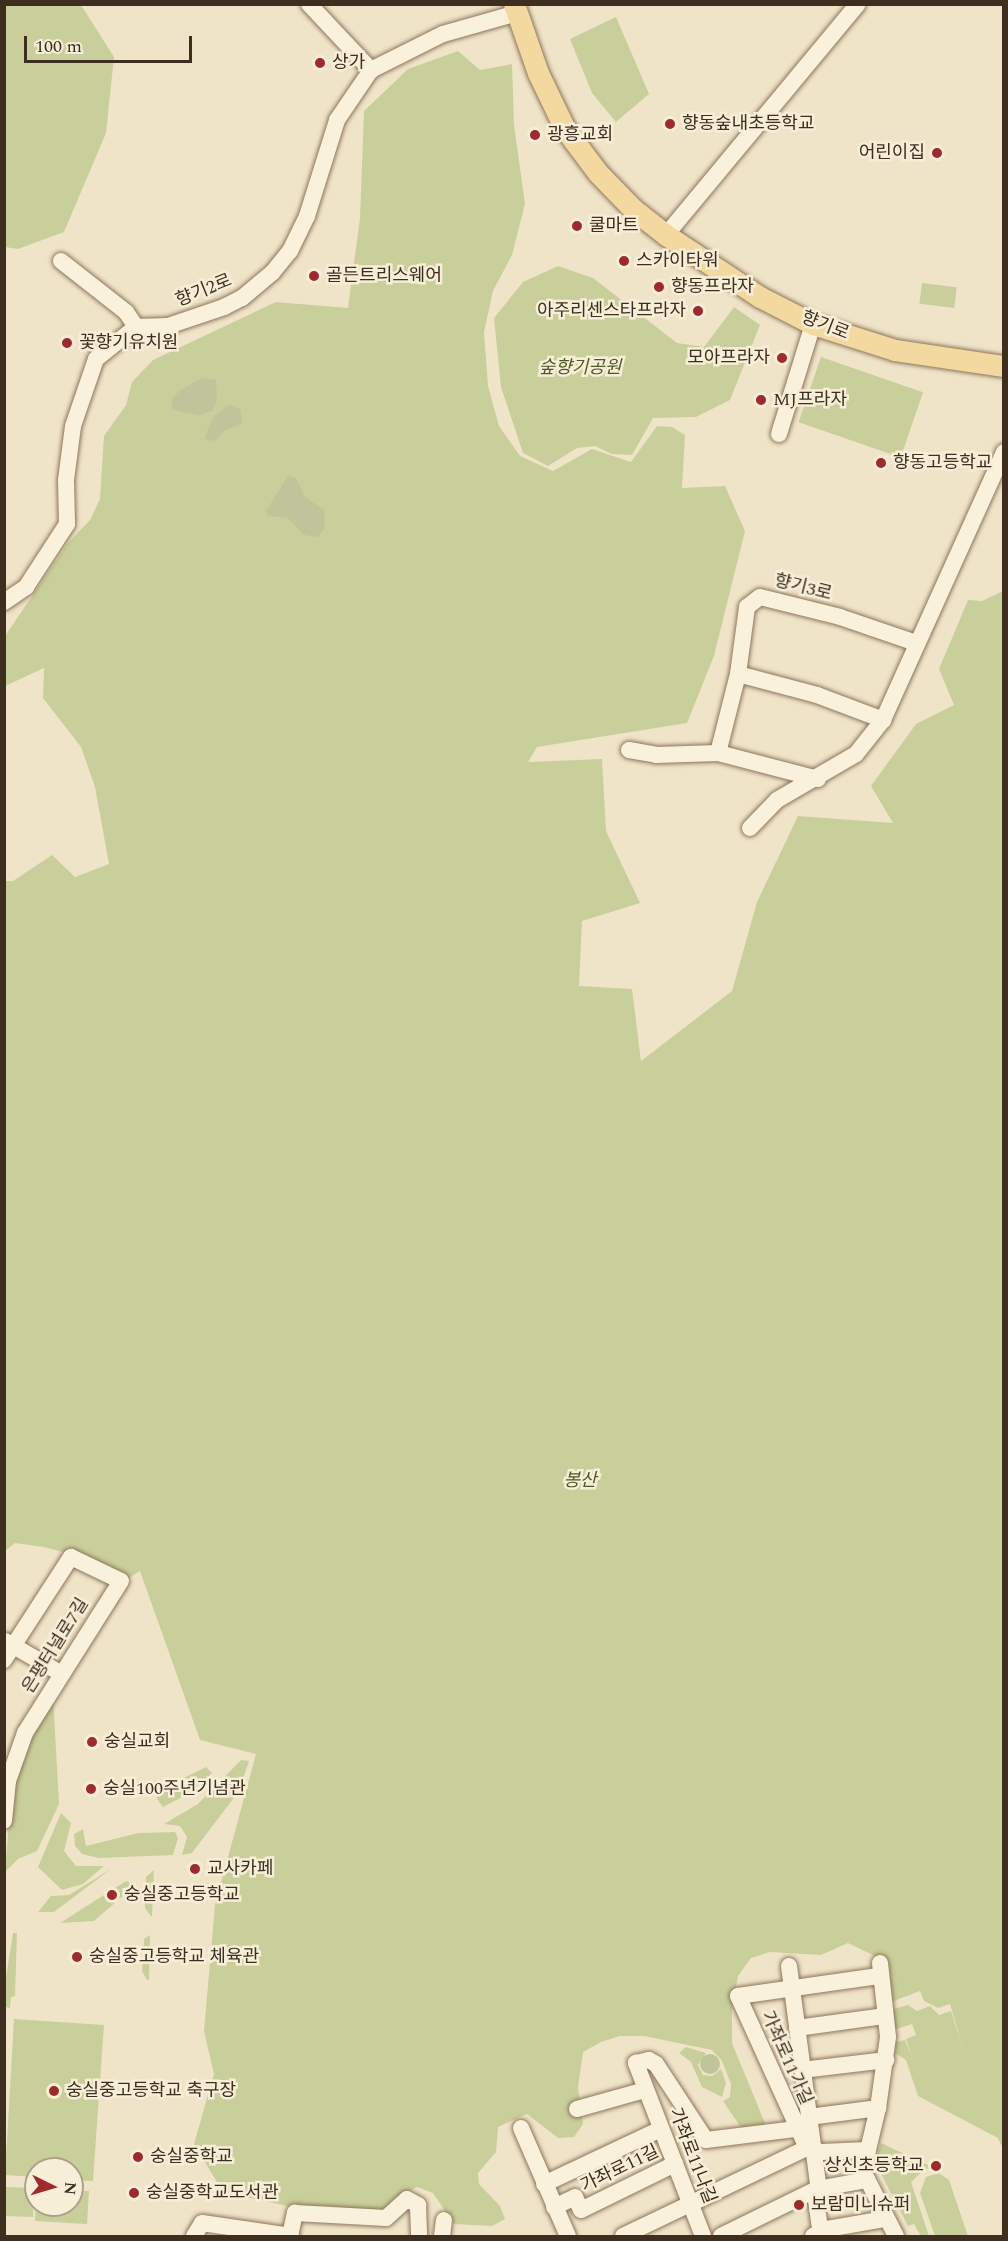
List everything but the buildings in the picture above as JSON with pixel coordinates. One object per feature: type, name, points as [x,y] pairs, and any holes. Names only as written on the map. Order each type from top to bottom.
[{"type":"main road","name":"향기로","points":[[516,9],[538,73],[565,129],[598,173],[633,209],[666,235],[760,297],[813,324],[895,350],[1004,366]]},
{"type":"street","points":[[309,4],[371,70]]},
{"type":"street","points":[[666,235],[858,4]]},
{"type":"street","name":"향기2로","points":[[136,327],[168,326],[224,307],[242,298],[272,273],[290,251],[307,216],[337,120],[371,70],[443,34],[516,9]]},
{"type":"street","points":[[4,602],[26,587],[68,524],[66,480],[73,426],[92,370],[96,359],[136,327],[126,312],[61,261]]},
{"type":"street","points":[[779,434],[813,324]]},
{"type":"street","points":[[750,828],[777,800],[818,779],[856,754],[883,720],[916,642],[1004,452]]},
{"type":"street","name":"향기3로","points":[[718,753],[738,674],[747,607],[760,597],[916,642]]},
{"type":"street","points":[[738,674],[817,695],[883,720]]},
{"type":"street","points":[[629,750],[656,755],[718,753],[818,779]]},
{"type":"street","name":"은평터널로7길","points":[[4,1821],[8,1781],[25,1733],[121,1581],[71,1557],[7,1649]]},
{"type":"street","points":[[7,1649],[62,1674]]},
{"type":"street","name":"가좌로11가길","points":[[789,1966],[790,1988],[810,2117],[810,2150],[818,2189],[818,2235]]},
{"type":"street","name":"가좌로11가길","points":[[636,2063],[649,2060],[656,2064],[706,2140],[796,2129],[738,1996],[880,1970],[885,2016],[797,2028]]},
{"type":"street","points":[[885,2016],[888,2037],[886,2060],[864,2170],[885,2219],[896,2236]]},
{"type":"street","name":"가좌로11가길","points":[[802,2070],[886,2060]]},
{"type":"street","name":"가좌로11나길","points":[[636,2063],[703,2236]]},
{"type":"street","points":[[577,2109],[645,2090]]},
{"type":"street","points":[[810,2117],[878,2108]]},
{"type":"street","points":[[521,2128],[568,2236]]},
{"type":"street","name":"가좌로11길","points":[[544,2184],[661,2129]]},
{"type":"street","points":[[796,2129],[810,2150]]},
{"type":"street","points":[[623,2236],[689,2202],[810,2150],[868,2151]]},
{"type":"street","name":"가좌로11길","points":[[554,2207],[575,2197],[581,2210],[675,2164]]},
{"type":"street","points":[[721,2236],[818,2189],[867,2180]]},
{"type":"street","points":[[194,2236],[202,2223],[291,2236],[295,2213],[386,2218],[399,2202],[407,2199],[418,2205],[419,2236]]},
{"type":"street","points":[[818,2235],[885,2219]]},
{"type":"green space","points":[[4,5],[81,5],[114,57],[106,133],[64,232],[18,249],[5,247]]},
{"type":"green space","points":[[616,17],[649,94],[616,122],[592,93],[570,39]]},
{"type":"green space","name":"봉산","points":[[458,51],[480,70],[512,64],[514,125],[525,204],[512,255],[493,291],[484,332],[488,386],[499,426],[520,456],[553,471],[592,449],[631,462],[657,426],[672,427],[685,435],[682,488],[725,486],[745,531],[714,656],[687,723],[537,747],[528,762],[602,759],[606,831],[640,903],[582,921],[579,986],[632,989],[641,1061],[732,991],[757,902],[798,816],[893,823],[871,786],[916,724],[954,705],[939,669],[968,600],[982,601],[1003,591],[1003,2149],[998,2138],[918,2096],[906,2060],[895,2053],[896,2042],[905,2040],[912,2056],[906,2039],[916,2035],[912,2024],[893,2030],[890,2010],[908,2005],[917,2011],[930,2006],[939,2015],[951,2011],[963,2049],[950,2004],[938,2008],[924,2001],[920,1991],[891,2002],[885,1961],[848,1943],[821,1955],[770,1952],[751,1958],[738,1976],[732,2009],[732,2043],[767,2128],[744,2132],[723,2101],[730,2097],[731,2084],[722,2061],[712,2050],[644,2036],[620,2036],[601,2042],[583,2052],[578,2087],[583,2124],[574,2137],[558,2138],[527,2114],[498,2127],[496,2152],[478,2173],[479,2184],[500,2206],[505,2219],[492,2226],[454,2224],[433,2193],[417,2187],[395,2198],[382,2213],[297,2208],[223,2192],[194,2144],[214,2074],[204,2031],[215,1905],[256,1754],[200,1740],[140,1571],[125,1580],[74,1555],[44,1547],[15,1543],[5,1551],[5,881],[13,881],[52,855],[75,877],[109,864],[95,787],[81,747],[43,698],[44,668],[5,686],[5,636],[68,543],[90,520],[100,499],[104,436],[126,405],[132,382],[153,360],[276,302],[348,308],[360,218],[364,111],[408,69]]},
{"type":"green space","name":"숲향기공원","points":[[558,266],[593,278],[677,343],[704,347],[734,307],[760,325],[730,400],[696,417],[653,418],[632,455],[612,454],[595,446],[577,448],[548,466],[523,453],[501,387],[494,318],[523,282]]},
{"type":"green space","points":[[922,283],[957,287],[954,308],[919,304]]},
{"type":"green space","points":[[821,357],[923,392],[901,457],[799,422]]},
{"type":"green space","points":[[202,378],[216,380],[217,400],[212,411],[199,415],[173,410],[171,401],[179,391]]},
{"type":"green space","points":[[230,404],[241,410],[242,424],[225,430],[215,441],[204,439],[214,416]]},
{"type":"green space","points":[[288,476],[296,478],[304,496],[324,510],[325,528],[318,537],[304,535],[288,518],[268,516],[266,511]]},
{"type":"green space","points":[[53,1695],[59,1804],[37,1851],[18,1859],[5,1872],[12,1784],[29,1731]]},
{"type":"green space","points":[[241,1760],[249,1761],[239,1791],[192,1853],[182,1855],[187,1837],[180,1826],[164,1824],[198,1804]]},
{"type":"green space","points":[[206,1767],[212,1773],[188,1794],[163,1807],[157,1799],[155,1780],[163,1788]]},
{"type":"green space","points":[[61,1813],[71,1823],[64,1851],[76,1866],[104,1866],[83,1884],[62,1890],[38,1867]]},
{"type":"green space","points":[[83,1829],[86,1846],[138,1833],[175,1832],[178,1838],[173,1855],[99,1858],[82,1854],[75,1846],[74,1834]]},
{"type":"green space","points":[[111,1869],[54,1912],[38,1912],[51,1896],[69,1895]]},
{"type":"green space","points":[[154,1870],[151,1916],[145,1908],[146,1877]]},
{"type":"green space","points":[[126,1881],[133,1884],[132,1888],[94,1921],[60,1923]]},
{"type":"green space","points":[[13,1933],[17,1933],[15,1996],[11,1997],[10,2008],[5,2007],[4,1990]]},
{"type":"green space","points":[[150,1935],[149,1980],[147,1980],[142,1971],[144,1939]]},
{"type":"green space","name":"숭실중고등학교 축구장","points":[[14,2019],[104,2025],[93,2181],[84,2181],[84,2157],[24,2157],[24,2176],[5,2175]]},
{"type":"green space","points":[[686,2047],[706,2053],[698,2065],[703,2075],[712,2076],[721,2069],[726,2083],[722,2097],[702,2087],[691,2062],[679,2053]]},
{"type":"green space","points":[[710,2054],[717,2057],[720,2064],[717,2071],[710,2074],[703,2071],[700,2064],[703,2057]]},
{"type":"green space","points":[[881,2143],[934,2168],[925,2169],[911,2182],[929,2236],[921,2236],[914,2224],[908,2226],[875,2162]]},
{"type":"green space","points":[[939,2173],[949,2180],[968,2236],[935,2236],[920,2193],[926,2177]]},
{"type":"green space","points":[[5,2187],[24,2188],[24,2217],[4,2216]]},
{"type":"green space","points":[[84,2191],[89,2191],[87,2224],[35,2221],[35,2217],[84,2217]]},
{"type":"place","name":"상가","points":[[320,63]]},
{"type":"place","name":"향동숲내초등학교","points":[[670,124]]},
{"type":"place","name":"광흥교회","points":[[535,135]]},
{"type":"place","name":"어린이집","points":[[937,153]]},
{"type":"place","name":"쿨마트","points":[[577,226]]},
{"type":"place","name":"스카이타워","points":[[624,261]]},
{"type":"place","name":"골든트리스웨어","points":[[314,276]]},
{"type":"place","name":"향동프라자","points":[[659,287]]},
{"type":"place","name":"아주리센스타프라자","points":[[698,311]]},
{"type":"place","name":"꽃향기유치원","points":[[67,343]]},
{"type":"place","name":"모아프라자","points":[[782,358]]},
{"type":"place","name":"MJ프라자","points":[[761,400]]},
{"type":"place","name":"향동고등학교","points":[[881,463]]},
{"type":"place","name":"숭실교회","points":[[92,1742]]},
{"type":"place","name":"숭실100주년기념관","points":[[91,1789]]},
{"type":"place","name":"교사카페","points":[[195,1869]]},
{"type":"place","name":"숭실중고등학교","points":[[112,1895]]},
{"type":"place","name":"숭실중고등학교 체육관","points":[[77,1957]]},
{"type":"place","name":"숭실중고등학교 축구장","points":[[54,2091]]},
{"type":"place","name":"숭실중학교","points":[[138,2157]]},
{"type":"place","name":"상신초등학교","points":[[936,2166]]},
{"type":"place","name":"숭실중학교도서관","points":[[134,2193]]},
{"type":"place","name":"보람미니슈퍼","points":[[799,2205]]}]
